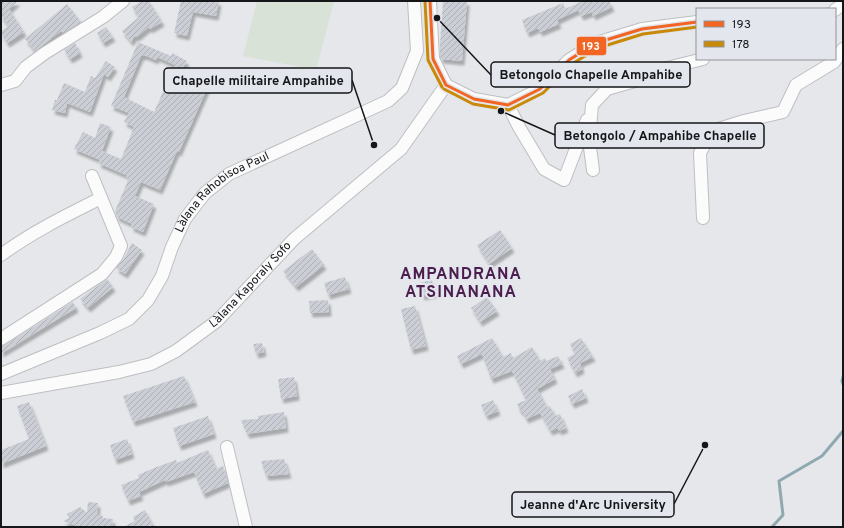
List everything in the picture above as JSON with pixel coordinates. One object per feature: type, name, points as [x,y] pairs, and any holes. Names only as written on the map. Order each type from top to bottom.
[{"type":"street","points":[[1,85],[15,81],[26,67],[39,57],[103,17],[123,1]]},
{"type":"street","name":"Làlana Rahobisoa Paul","points":[[1,374],[129,319],[148,300],[162,276],[172,248],[185,219],[205,193],[229,174],[388,101],[402,88],[417,52],[414,1]]},
{"type":"street","points":[[430,1],[434,59],[446,84],[474,99],[508,105],[540,89],[569,60],[596,43],[642,29],[696,22]]},
{"type":"street","points":[[508,105],[544,169],[564,180],[592,105],[607,90],[635,82],[667,68],[699,60]]},
{"type":"street","points":[[703,218],[700,153],[712,131],[744,121],[783,112],[796,84],[828,60]]},
{"type":"street","name":"Làlana Kaporaly Sofo","points":[[1,393],[126,371],[151,364],[176,351],[217,321],[294,239],[401,150],[446,84]]},
{"type":"street","points":[[592,105],[589,140],[593,170]]},
{"type":"street","points":[[1,339],[102,274],[116,257],[121,246],[92,176]]},
{"type":"street","points":[[1,255],[16,243],[44,227],[101,198]]},
{"type":"street","points":[[227,447],[246,527]]},
{"type":"shaded area","points":[[257,1],[334,1],[316,70],[243,56]]},
{"type":"building","points":[[1,1],[5,3],[8,1],[18,1],[9,9],[24,32],[7,43],[1,33],[1,31],[9,26],[1,16]]},
{"type":"building","points":[[142,1],[149,1],[162,22],[150,29],[149,27],[138,36],[134,37],[131,42],[122,31],[139,17],[132,7]]},
{"type":"building","points":[[181,1],[219,1],[216,16],[193,12],[187,36],[174,33]]},
{"type":"building","points":[[443,1],[467,1],[462,61],[441,59],[440,57]]},
{"type":"building","points":[[583,1],[609,1],[612,7],[593,16],[592,12],[581,16],[578,10],[557,20],[559,24],[540,32],[538,28],[527,33],[522,20],[563,3],[565,9]]},
{"type":"building","points":[[67,4],[81,22],[63,33],[61,31],[35,51],[25,39]]},
{"type":"building","points":[[106,27],[113,37],[103,43],[97,33]]},
{"type":"building","points":[[138,42],[171,56],[172,53],[187,61],[181,71],[209,84],[179,152],[177,151],[160,190],[141,182],[135,196],[154,204],[143,232],[131,227],[132,224],[117,217],[115,211],[129,178],[126,177],[126,175],[98,163],[100,160],[74,149],[83,132],[95,138],[100,123],[111,127],[102,151],[121,159],[134,127],[124,122],[129,113],[111,106]],"holes":[[[144,55],[156,60],[157,57],[175,65],[154,112],[124,97],[141,56]]]},
{"type":"building","points":[[75,43],[80,53],[70,59],[64,50]]},
{"type":"building","points":[[106,61],[115,67],[108,77],[104,74],[90,112],[67,103],[65,113],[52,110],[55,100],[57,100],[64,83],[85,92],[91,76],[95,78]]},
{"type":"building","points":[[500,230],[512,248],[489,264],[477,245]]},
{"type":"building","points":[[132,243],[142,250],[125,274],[116,268],[123,260]]},
{"type":"building","points":[[312,249],[324,265],[296,287],[283,271]]},
{"type":"building","points":[[345,277],[349,289],[328,295],[324,283]]},
{"type":"building","points":[[107,279],[113,287],[88,308],[80,299]]},
{"type":"building","points":[[432,280],[435,293],[422,296],[419,283]]},
{"type":"building","points":[[487,297],[497,311],[480,322],[471,308]]},
{"type":"building","points":[[328,300],[329,312],[310,313],[309,301]]},
{"type":"building","points":[[73,302],[76,308],[1,353],[1,346],[5,345]]},
{"type":"building","points":[[415,306],[426,346],[411,350],[401,309]]},
{"type":"building","points":[[492,338],[503,357],[511,353],[513,358],[532,347],[540,361],[545,358],[546,361],[558,356],[562,364],[550,369],[555,379],[537,389],[547,407],[550,406],[555,416],[560,414],[566,428],[559,431],[558,428],[550,431],[540,413],[526,419],[517,404],[526,400],[512,371],[491,379],[482,354],[461,364],[457,356]]},
{"type":"building","points":[[581,338],[593,357],[580,363],[582,369],[575,373],[567,358],[575,354],[570,344]]},
{"type":"building","points":[[262,343],[264,352],[256,354],[253,344]]},
{"type":"building","points":[[184,376],[195,402],[133,422],[123,396]]},
{"type":"building","points":[[294,377],[297,396],[281,399],[278,379]]},
{"type":"building","points":[[582,389],[586,398],[572,404],[568,396]]},
{"type":"building","points":[[493,400],[498,411],[486,416],[481,405]]},
{"type":"building","points":[[29,402],[46,446],[1,464],[1,450],[29,439],[17,406]]},
{"type":"building","points":[[284,412],[286,428],[247,434],[241,420],[258,419],[258,416]]},
{"type":"building","points":[[208,416],[214,434],[179,446],[173,428]]},
{"type":"building","points":[[127,439],[132,454],[115,460],[110,445]]},
{"type":"building","points":[[208,450],[216,469],[223,466],[228,483],[203,494],[194,472],[166,482],[165,480],[139,492],[141,496],[128,501],[121,485],[139,478],[138,475],[154,468],[176,460],[177,463]]},
{"type":"building","points":[[284,459],[289,474],[266,476],[261,461]]},
{"type":"building","points":[[88,502],[98,503],[97,515],[103,516],[103,518],[113,519],[112,527],[80,527],[63,521],[69,518],[67,514],[80,507],[87,513]]},
{"type":"building","points":[[145,510],[154,527],[123,527],[135,521],[133,517]]},
{"type":"waterway","points":[[843,377],[843,384]]},
{"type":"waterway","points":[[772,527],[783,515],[779,481],[822,456],[843,431]]},
{"type":"transit line","name":"178","points":[[425,1],[428,60],[442,87]]},
{"type":"transit line","name":"193","points":[[430,1],[433,59],[446,85]]},
{"type":"transit line","name":"193","points":[[446,85],[474,99],[508,105],[540,89],[569,60],[596,43],[642,29],[696,22]]},
{"type":"transit line","name":"178","points":[[444,89],[473,104],[509,110],[543,93],[572,64],[598,48],[643,34],[696,27]]},
{"type":"place","name":"Betongolo Chapelle Ampahibe","points":[[437,18]]},
{"type":"place","name":"Betongolo / Ampahibe Chapelle","points":[[501,111]]},
{"type":"place","name":"Chapelle militaire Ampahibe","points":[[374,145]]},
{"type":"place","name":"Jeanne d'Arc University","points":[[705,445]]},
{"type":"district","name":"AMPANDRANA ATSINANANA","points":[[461,284]]}]
